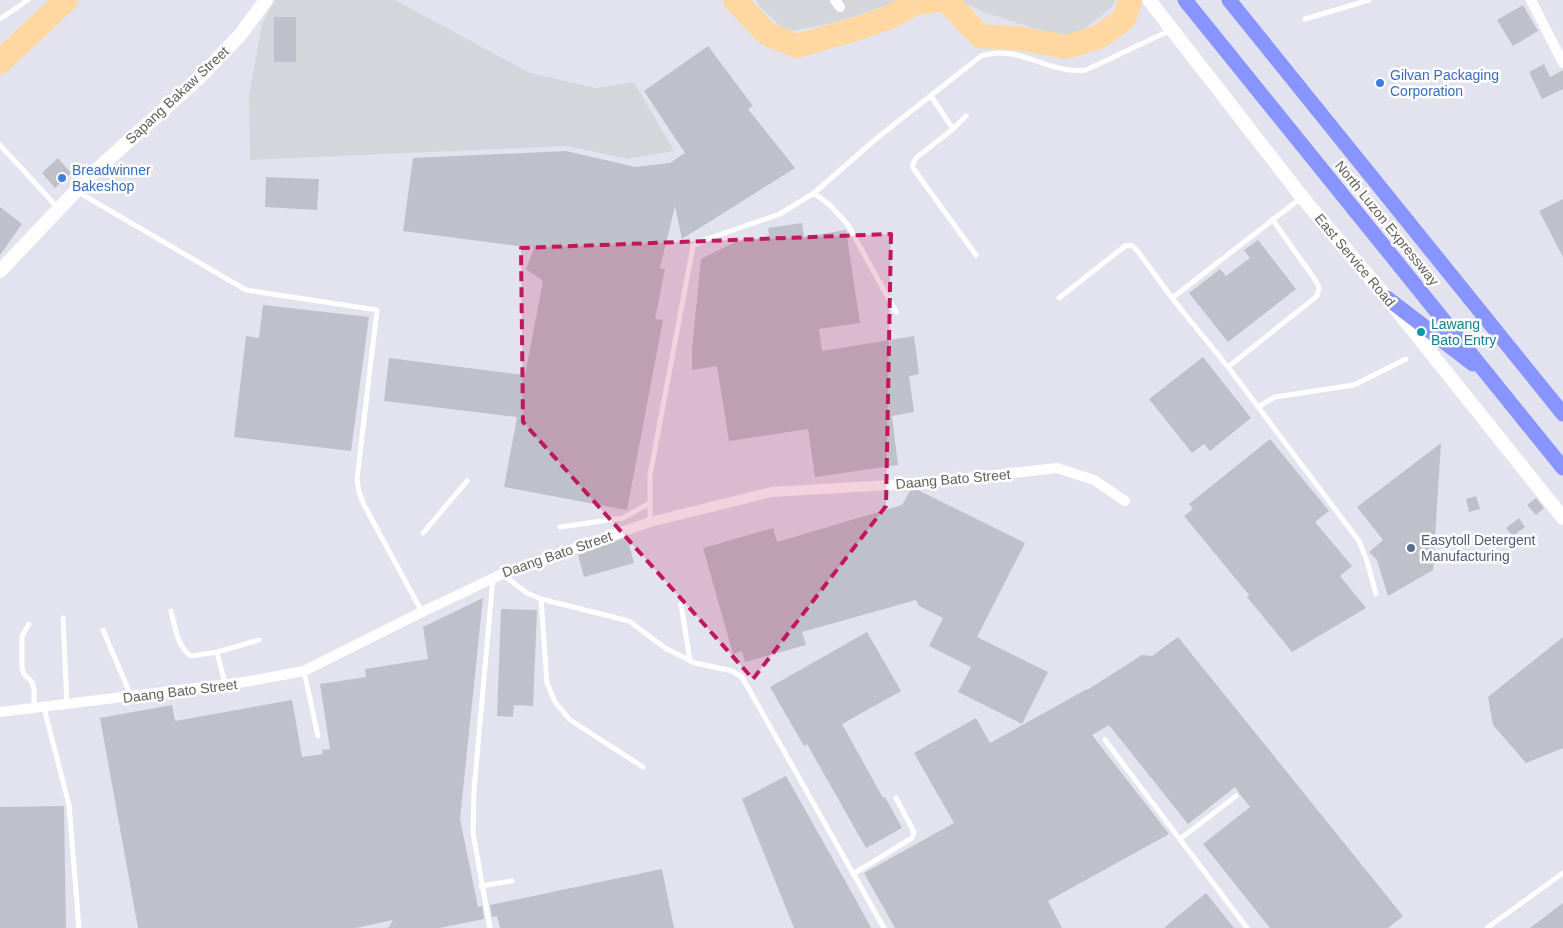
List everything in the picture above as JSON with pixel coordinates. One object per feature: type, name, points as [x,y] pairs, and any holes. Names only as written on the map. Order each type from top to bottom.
[{"type":"highway","name":"North Luzon Expressway","points":[[1185,0],[1563,468]]},
{"type":"highway","name":"North Luzon Expressway","points":[[1229,0],[1563,414]]},
{"type":"highway","points":[[1387,298],[1493,380]]},
{"type":"street","name":"Sapang Bakaw Street","points":[[0,272],[76,190],[201,76],[240,35],[266,0]]},
{"type":"street","name":"East Service Road","points":[[1149,0],[1302,198],[1387,298],[1563,518]]},
{"type":"street","points":[[1531,0],[1563,63]]},
{"type":"street","name":"Daang Bato Street","points":[[0,712],[226,685],[304,671],[498,575],[650,522],[772,492],[924,483],[1057,468],[1094,480],[1125,501]]},
{"type":"lane","points":[[0,19],[28,0]]},
{"type":"lane","points":[[1305,19],[1369,0]]},
{"type":"lane","points":[[650,522],[650,475],[691,250],[696,244],[780,214],[814,192],[877,138],[981,56],[994,52],[1034,59],[1051,67],[1072,72],[1086,70],[1173,30]]},
{"type":"lane","points":[[931,96],[952,129]]},
{"type":"lane","points":[[966,116],[916,158],[913,168],[976,255]]},
{"type":"lane","points":[[0,145],[58,209]]},
{"type":"lane","points":[[76,190],[246,290],[378,310],[357,479],[359,492],[368,513],[422,612]]},
{"type":"lane","points":[[814,192],[831,206],[848,225],[896,312]]},
{"type":"lane","points":[[1172,298],[1272,219],[1302,198]]},
{"type":"lane","points":[[1228,366],[1317,296],[1319,288],[1316,281],[1272,219]]},
{"type":"lane","points":[[1059,298],[1125,246],[1131,245],[1136,249],[1172,298],[1228,366],[1359,541],[1367,561],[1376,594]]},
{"type":"lane","points":[[1258,406],[1276,397],[1354,385],[1406,359]]},
{"type":"lane","points":[[423,533],[467,480]]},
{"type":"lane","points":[[560,527],[623,518],[650,503]]},
{"type":"lane","points":[[490,928],[472,833],[474,790],[498,575],[541,599],[630,621],[665,648],[695,663],[732,671],[742,678],[884,928]]},
{"type":"lane","points":[[541,599],[547,684],[555,702],[570,720],[642,767]]},
{"type":"lane","points":[[681,604],[690,660]]},
{"type":"lane","points":[[171,611],[181,645],[191,656],[217,652],[259,640]]},
{"type":"lane","points":[[63,618],[67,705]]},
{"type":"lane","points":[[29,624],[22,636],[22,668],[24,674],[32,682],[69,805],[79,928]]},
{"type":"lane","points":[[104,630],[131,697]]},
{"type":"lane","points":[[217,652],[226,685]]},
{"type":"lane","points":[[304,671],[318,736]]},
{"type":"lane","points":[[1105,740],[1247,928]]},
{"type":"lane","points":[[1180,840],[1236,796]]},
{"type":"lane","points":[[853,874],[912,838],[914,832],[896,798]]},
{"type":"lane","points":[[1487,928],[1563,873]]},
{"type":"lane","points":[[481,886],[512,881]]},
{"type":"highlighted area","points":[[891,234],[886,506],[753,679],[523,422],[521,248]]},
{"type":"shaded area","points":[[275,0],[395,0],[530,73],[596,88],[634,82],[674,151],[627,159],[568,146],[250,160],[249,95],[262,24]]},
{"type":"shaded area","points":[[756,0],[904,0],[836,22],[787,32],[760,7]]},
{"type":"shaded area","points":[[959,0],[1115,0],[1112,7],[1070,40],[983,12]]},
{"type":"building","points":[[1523,5],[1538,31],[1513,46],[1497,20]]},
{"type":"building","points":[[274,17],[296,17],[296,62],[274,62]]},
{"type":"building","points":[[708,46],[753,106],[748,109],[795,168],[682,239],[675,206],[660,268],[665,269],[655,319],[663,320],[627,510],[504,487],[517,417],[384,401],[389,358],[525,375],[543,281],[526,269],[534,248],[403,231],[413,158],[566,151],[635,167],[670,163],[685,153],[644,91]]},
{"type":"building","points":[[1544,64],[1550,77],[1563,70],[1563,89],[1542,99],[1529,72]]},
{"type":"building","points":[[58,158],[71,173],[55,188],[42,173]]},
{"type":"building","points":[[266,177],[319,179],[317,210],[265,207]]},
{"type":"building","points":[[1563,199],[1563,257],[1539,211]]},
{"type":"building","points":[[0,207],[22,224],[0,255]]},
{"type":"building","points":[[802,223],[804,237],[846,230],[860,323],[819,329],[822,351],[914,336],[919,374],[909,376],[914,412],[892,416],[898,465],[815,477],[808,429],[729,441],[717,366],[692,370],[692,349],[701,259],[735,242],[769,237],[768,228]]},
{"type":"building","points":[[1258,240],[1296,289],[1228,342],[1189,293],[1220,269],[1226,276],[1250,258],[1244,250]]},
{"type":"building","points":[[263,305],[369,317],[351,451],[234,437],[246,336],[259,338]]},
{"type":"building","points":[[1203,357],[1251,418],[1210,451],[1204,444],[1192,453],[1149,399]]},
{"type":"building","points":[[1270,439],[1329,511],[1315,522],[1352,566],[1340,576],[1366,608],[1292,652],[1247,597],[1249,595],[1184,516],[1193,509],[1189,504]]},
{"type":"building","points":[[1441,443],[1433,570],[1388,596],[1377,560],[1369,552],[1383,540],[1357,507]]},
{"type":"building","points":[[918,490],[1025,543],[977,637],[1048,672],[1022,724],[958,692],[971,667],[929,646],[943,618],[919,606],[916,600],[802,632],[806,645],[745,662],[742,651],[733,654],[703,548],[773,528],[777,542],[902,505],[910,491]]},
{"type":"building","points":[[1476,496],[1480,509],[1469,512],[1466,499]]},
{"type":"building","points":[[1536,498],[1544,508],[1536,515],[1527,505]]},
{"type":"building","points":[[1519,518],[1525,527],[1513,536],[1506,528]]},
{"type":"building","points":[[627,537],[634,563],[584,577],[578,555]]},
{"type":"building","points":[[483,598],[460,819],[478,907],[482,906],[484,919],[440,928],[388,928],[393,920],[356,928],[138,928],[100,718],[172,705],[175,721],[292,700],[302,757],[323,754],[322,750],[330,749],[320,684],[366,677],[365,669],[428,659],[423,627]]},
{"type":"building","points":[[501,609],[537,610],[533,706],[514,705],[513,717],[497,716]]},
{"type":"building","points":[[867,632],[901,691],[842,724],[902,828],[866,848],[807,744],[804,746],[770,687]]},
{"type":"building","points":[[1178,637],[1403,916],[1388,928],[1270,928],[1203,844],[1250,807],[1235,787],[1188,824],[1109,725],[1092,735],[1169,834],[1048,901],[1062,928],[895,928],[864,873],[954,823],[914,753],[976,718],[990,743],[1087,690],[1142,655],[1152,656]]},
{"type":"building","points":[[1563,637],[1563,748],[1526,763],[1493,725],[1488,697]]},
{"type":"building","points":[[786,776],[871,928],[794,928],[742,799]]},
{"type":"building","points":[[64,806],[66,928],[0,928],[0,807]]},
{"type":"building","points":[[662,869],[674,928],[500,928],[497,916],[492,917],[490,905]]},
{"type":"building","points":[[1206,893],[1234,928],[1164,928],[1173,920]]},
{"type":"building","points":[[1563,903],[1563,928],[1530,928]]},
{"type":"waterway","points":[[0,62],[66,0]]},
{"type":"waterway","points":[[735,0],[767,34],[797,46],[890,17],[913,4],[939,0]]},
{"type":"waterway","points":[[946,0],[980,36],[1017,38],[1066,47],[1099,37],[1124,19],[1130,1]]},
{"type":"place","name":"Gilvan Packaging Corporation","points":[[1380,83]]},
{"type":"place","name":"Breadwinner Bakeshop","points":[[62,178]]},
{"type":"place","name":"Lawang Bato Entry","points":[[1421,332]]},
{"type":"place","name":"Easytoll Detergent Manufacturing","points":[[1411,548]]}]
